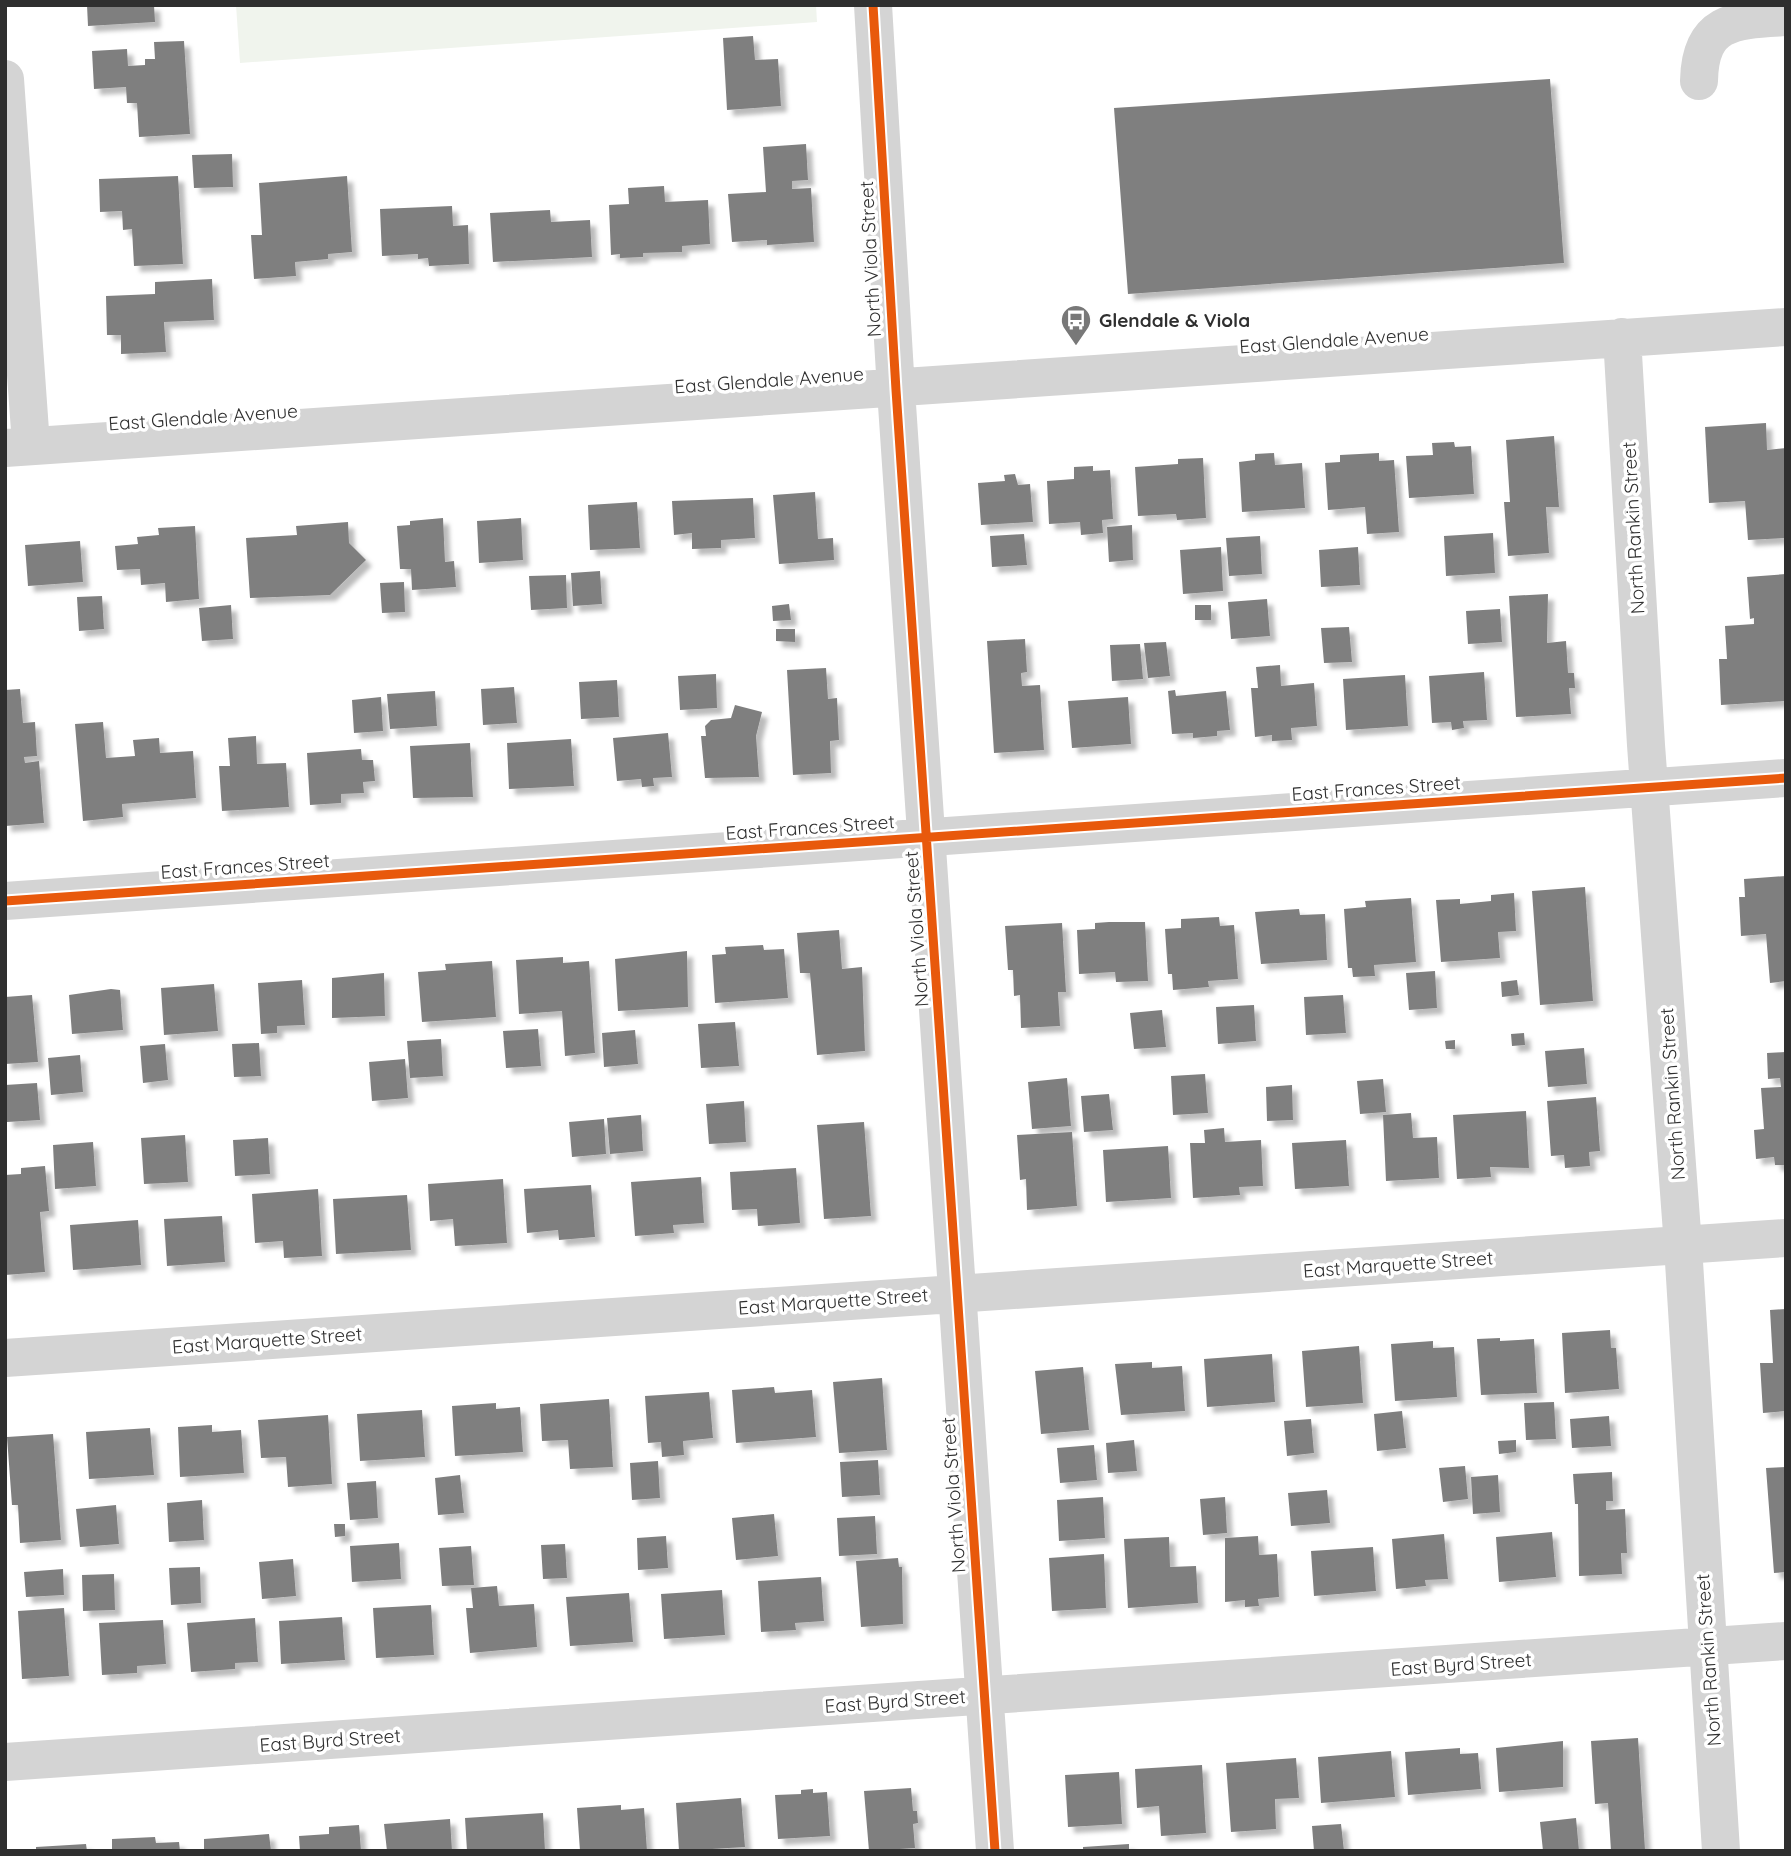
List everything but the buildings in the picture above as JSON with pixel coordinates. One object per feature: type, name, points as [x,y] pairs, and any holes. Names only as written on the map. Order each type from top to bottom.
[{"type":"street","name":"North Viola Street","points":[[873,5],[895,390],[995,1851]]},
{"type":"street","points":[[1699,81],[1699,57],[1710,36],[1736,20],[1786,17]]},
{"type":"street","points":[[5,79],[18,446]]},
{"type":"street","name":"East Glendale Avenue","points":[[18,446],[895,390],[1786,327]]},
{"type":"street","name":"North Rankin Street","points":[[1622,337],[1649,787],[1684,1246],[1720,1851]]},
{"type":"street","name":"East Frances Street","points":[[5,901],[1786,778]]},
{"type":"street","name":"East Marquette Street","points":[[5,1358],[1786,1238]]},
{"type":"street","name":"East Byrd Street","points":[[5,1762],[1786,1642]]},
{"type":"shaded area","points":[[236,5],[816,5],[817,22],[240,63]]},
{"type":"cycle path","points":[[873,5],[896,390],[995,1851]]},
{"type":"cycle path","points":[[5,901],[1786,778]]},
{"type":"place","name":"Glendale & Viola","points":[[1076,347]]}]
